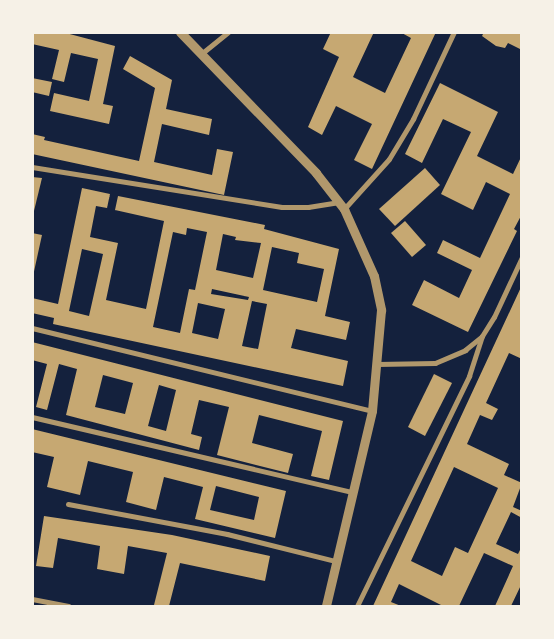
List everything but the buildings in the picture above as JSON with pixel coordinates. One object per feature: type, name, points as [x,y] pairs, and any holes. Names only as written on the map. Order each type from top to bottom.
[{"type":"street","points":[[180,32],[316,173],[341,205],[374,276],[381,310],[372,411],[335,561],[326,606]]},
{"type":"street","points":[[200,54],[228,32]]},
{"type":"street","points":[[32,167],[282,207],[308,208],[341,205],[389,159],[413,118],[454,32]]},
{"type":"street","points":[[357,606],[469,376],[482,336],[522,257]]},
{"type":"street","points":[[32,328],[372,411]]},
{"type":"street","points":[[376,364],[436,363],[450,359],[482,336]]},
{"type":"street","points":[[32,417],[352,492]]},
{"type":"street","points":[[68,504],[227,534],[335,561]]},
{"type":"street","points":[[32,599],[68,606]]}]
